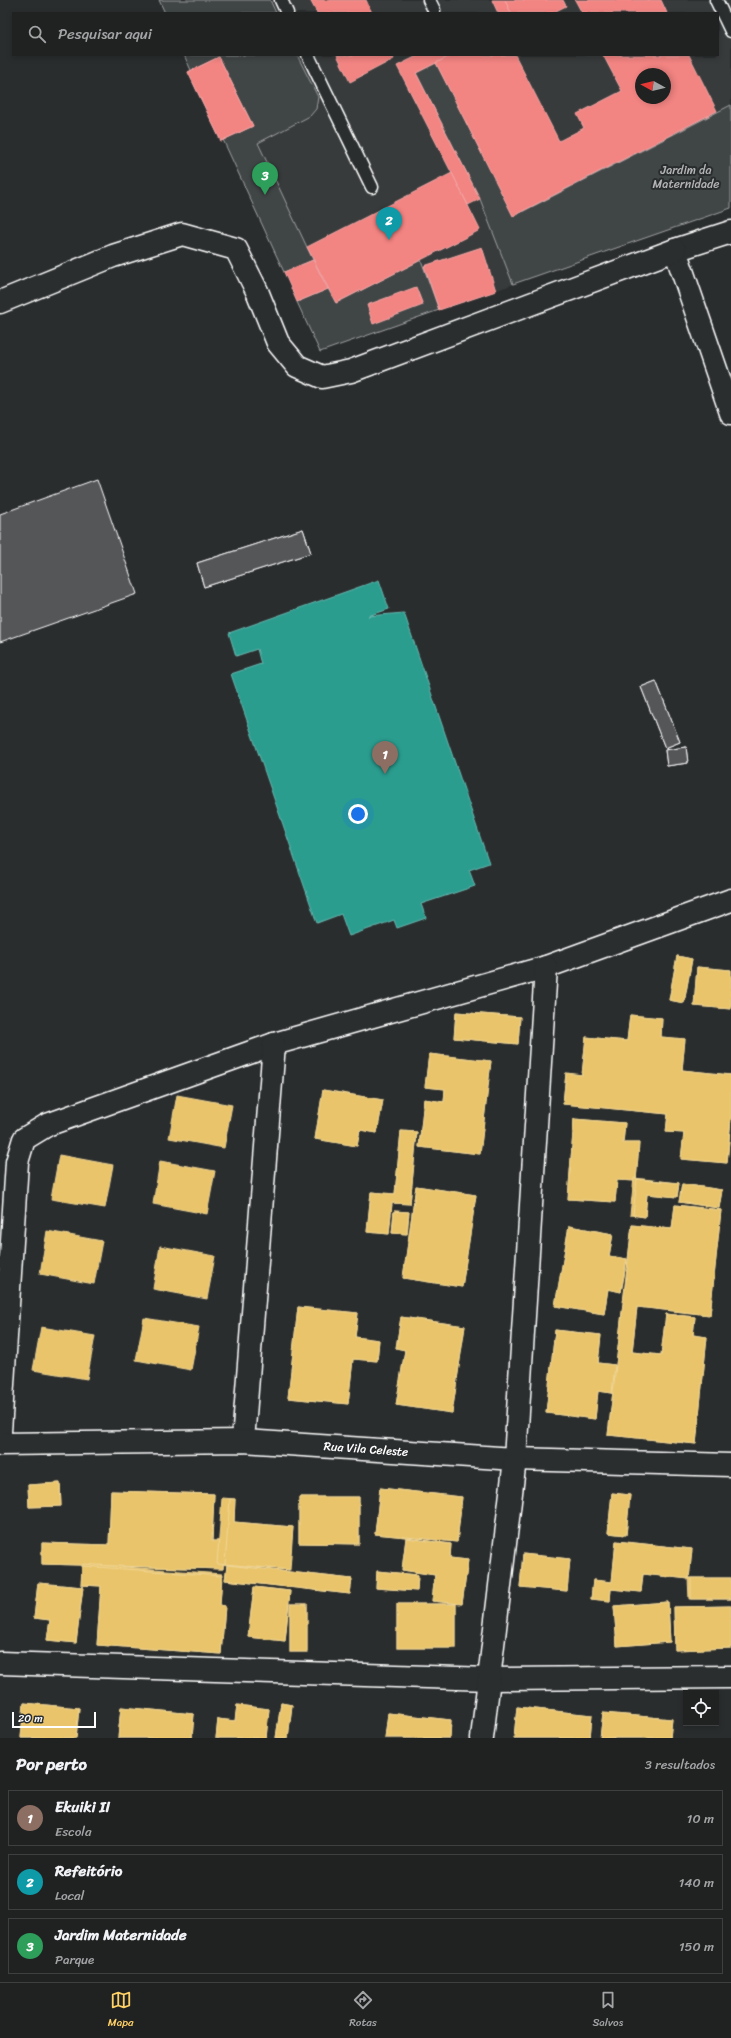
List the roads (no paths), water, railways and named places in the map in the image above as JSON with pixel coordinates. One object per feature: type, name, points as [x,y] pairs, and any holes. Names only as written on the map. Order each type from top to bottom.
[{"type":"street","points":[[0,302],[113,256],[182,234],[236,250],[257,291],[278,342],[297,366],[322,377],[351,371],[675,250],[731,232]]},
{"type":"street","points":[[675,250],[731,413]]},
{"type":"street","points":[[0,1432],[17,1162],[24,1139],[47,1125],[274,1044],[546,967],[731,900]]},
{"type":"street","points":[[482,1738],[515,1459],[546,967]]},
{"type":"street","points":[[243,1441],[274,1044]]},
{"type":"street","name":"Rua Vila Celeste","points":[[0,1444],[243,1441],[515,1459],[731,1465]]},
{"type":"street","points":[[0,1663],[489,1679],[731,1677]]},
{"type":"lane","points":[[281,0],[287,12]]},
{"type":"lane","points":[[716,0],[731,31]]},
{"type":"lane","points":[[308,56],[372,187]]},
{"type":"place","name":"Jardim Maternidade","points":[[265,195]]},
{"type":"place","name":"Refeitório","points":[[389,240]]},
{"type":"place","name":"Ekuiki II","points":[[385,774]]},
{"type":"park label","name":"Jardim da Maternidade","points":[[686,177]]}]
